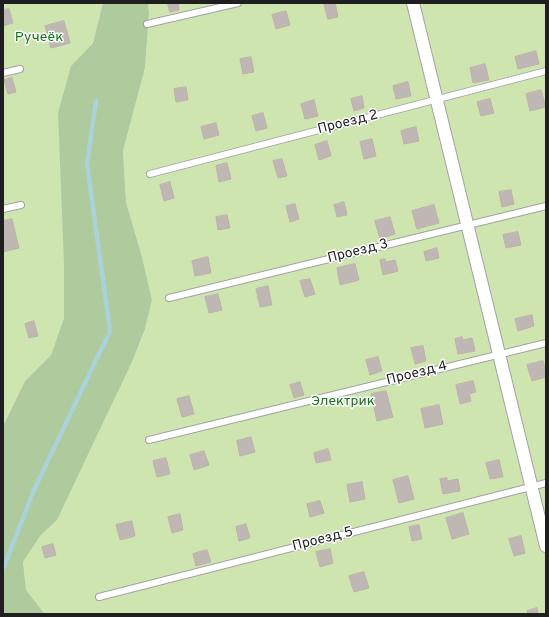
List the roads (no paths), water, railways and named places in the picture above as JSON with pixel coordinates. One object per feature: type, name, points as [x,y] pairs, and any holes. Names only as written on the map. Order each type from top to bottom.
[{"type":"street","points":[[413,3],[546,546]]},
{"type":"lane","points":[[147,24],[238,3]]},
{"type":"lane","points":[[3,73],[20,69]]},
{"type":"lane","name":"Проезд 2","points":[[150,174],[546,72]]},
{"type":"lane","points":[[3,209],[21,205]]},
{"type":"lane","name":"Проезд 3","points":[[169,298],[546,206]]},
{"type":"lane","name":"Проезд 4","points":[[149,440],[546,343]]},
{"type":"lane","name":"Проезд 5","points":[[99,597],[546,483]]},
{"type":"waterway","points":[[3,569],[34,490],[110,331],[87,164],[96,101]]},
{"type":"park label","name":"Ручеёк","points":[[39,38]]},
{"type":"park label","name":"Электрик","points":[[343,402]]}]
